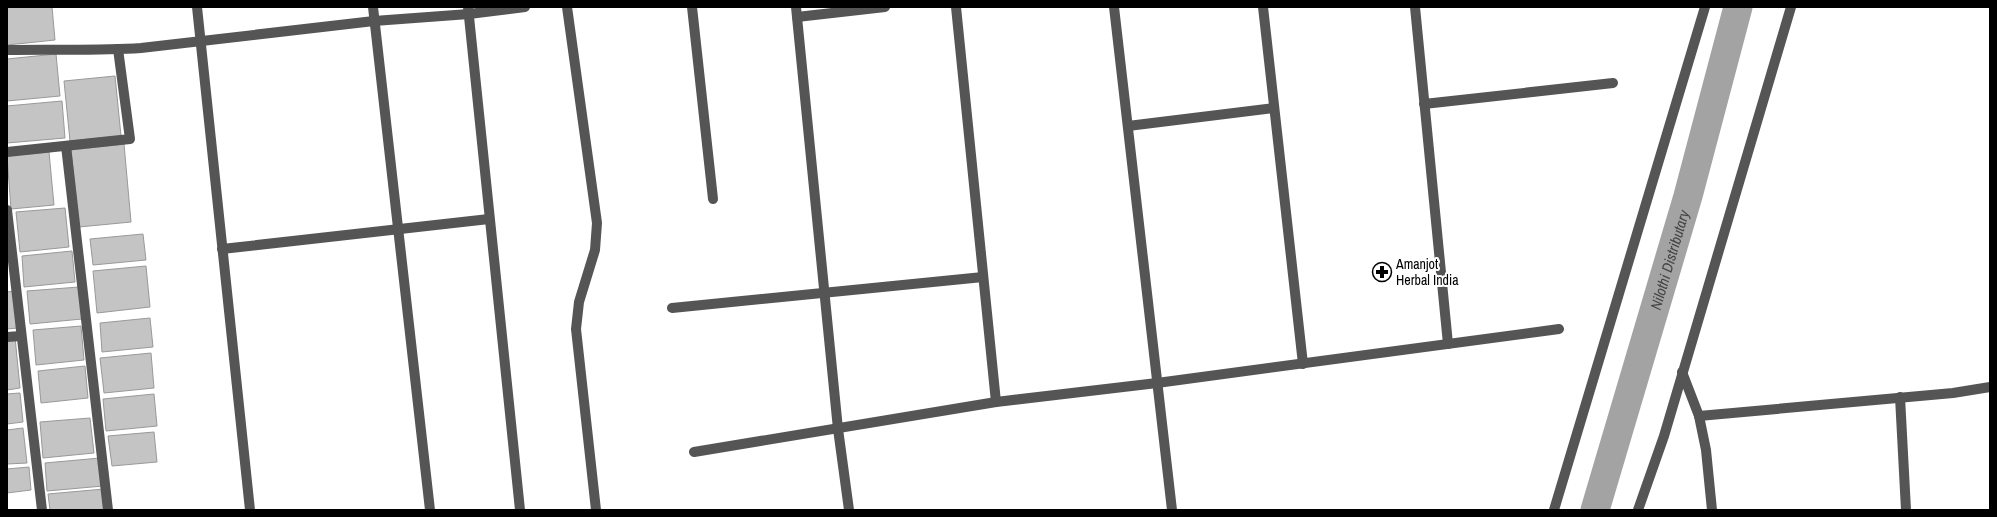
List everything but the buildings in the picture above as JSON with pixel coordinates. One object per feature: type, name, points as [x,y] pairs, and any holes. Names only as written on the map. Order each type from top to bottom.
[{"type":"street","points":[[197,7],[250,510]]},
{"type":"street","points":[[373,7],[430,510]]},
{"type":"street","points":[[7,50],[118,49],[469,11],[525,7]]},
{"type":"street","points":[[567,7],[597,223],[595,250],[579,302],[576,329],[596,510]]},
{"type":"street","points":[[692,7],[713,199]]},
{"type":"street","points":[[849,510],[838,429],[796,12],[885,7]]},
{"type":"street","points":[[956,7],[996,402]]},
{"type":"street","points":[[1114,7],[1172,510]]},
{"type":"street","points":[[1263,7],[1304,364]]},
{"type":"street","points":[[1415,7],[1448,344]]},
{"type":"street","points":[[1554,510],[1705,7]]},
{"type":"street","points":[[1638,510],[1664,436],[1791,7]]},
{"type":"street","points":[[469,11],[489,219],[520,510]]},
{"type":"street","points":[[7,152],[130,139],[118,49]]},
{"type":"street","points":[[1424,104],[1613,84]]},
{"type":"street","points":[[1128,126],[1274,108]]},
{"type":"street","points":[[66,146],[108,510]]},
{"type":"street","points":[[7,210],[42,510]]},
{"type":"street","points":[[222,249],[489,219]]},
{"type":"street","points":[[672,308],[824,291],[983,276]]},
{"type":"street","points":[[694,452],[996,402],[1304,364],[1559,329]]},
{"type":"street","points":[[7,338],[22,336]]},
{"type":"street","points":[[1682,372],[1699,416],[1706,450],[1712,510]]},
{"type":"street","points":[[1699,416],[1953,393],[1990,387]]},
{"type":"street","points":[[1900,397],[1906,510]]},
{"type":"waterway","name":"Nilothi Distributary","points":[[1595,510],[1688,196],[1738,7]]},
{"type":"place","name":"Amanjot Herbal India","points":[[1382,272]]}]
